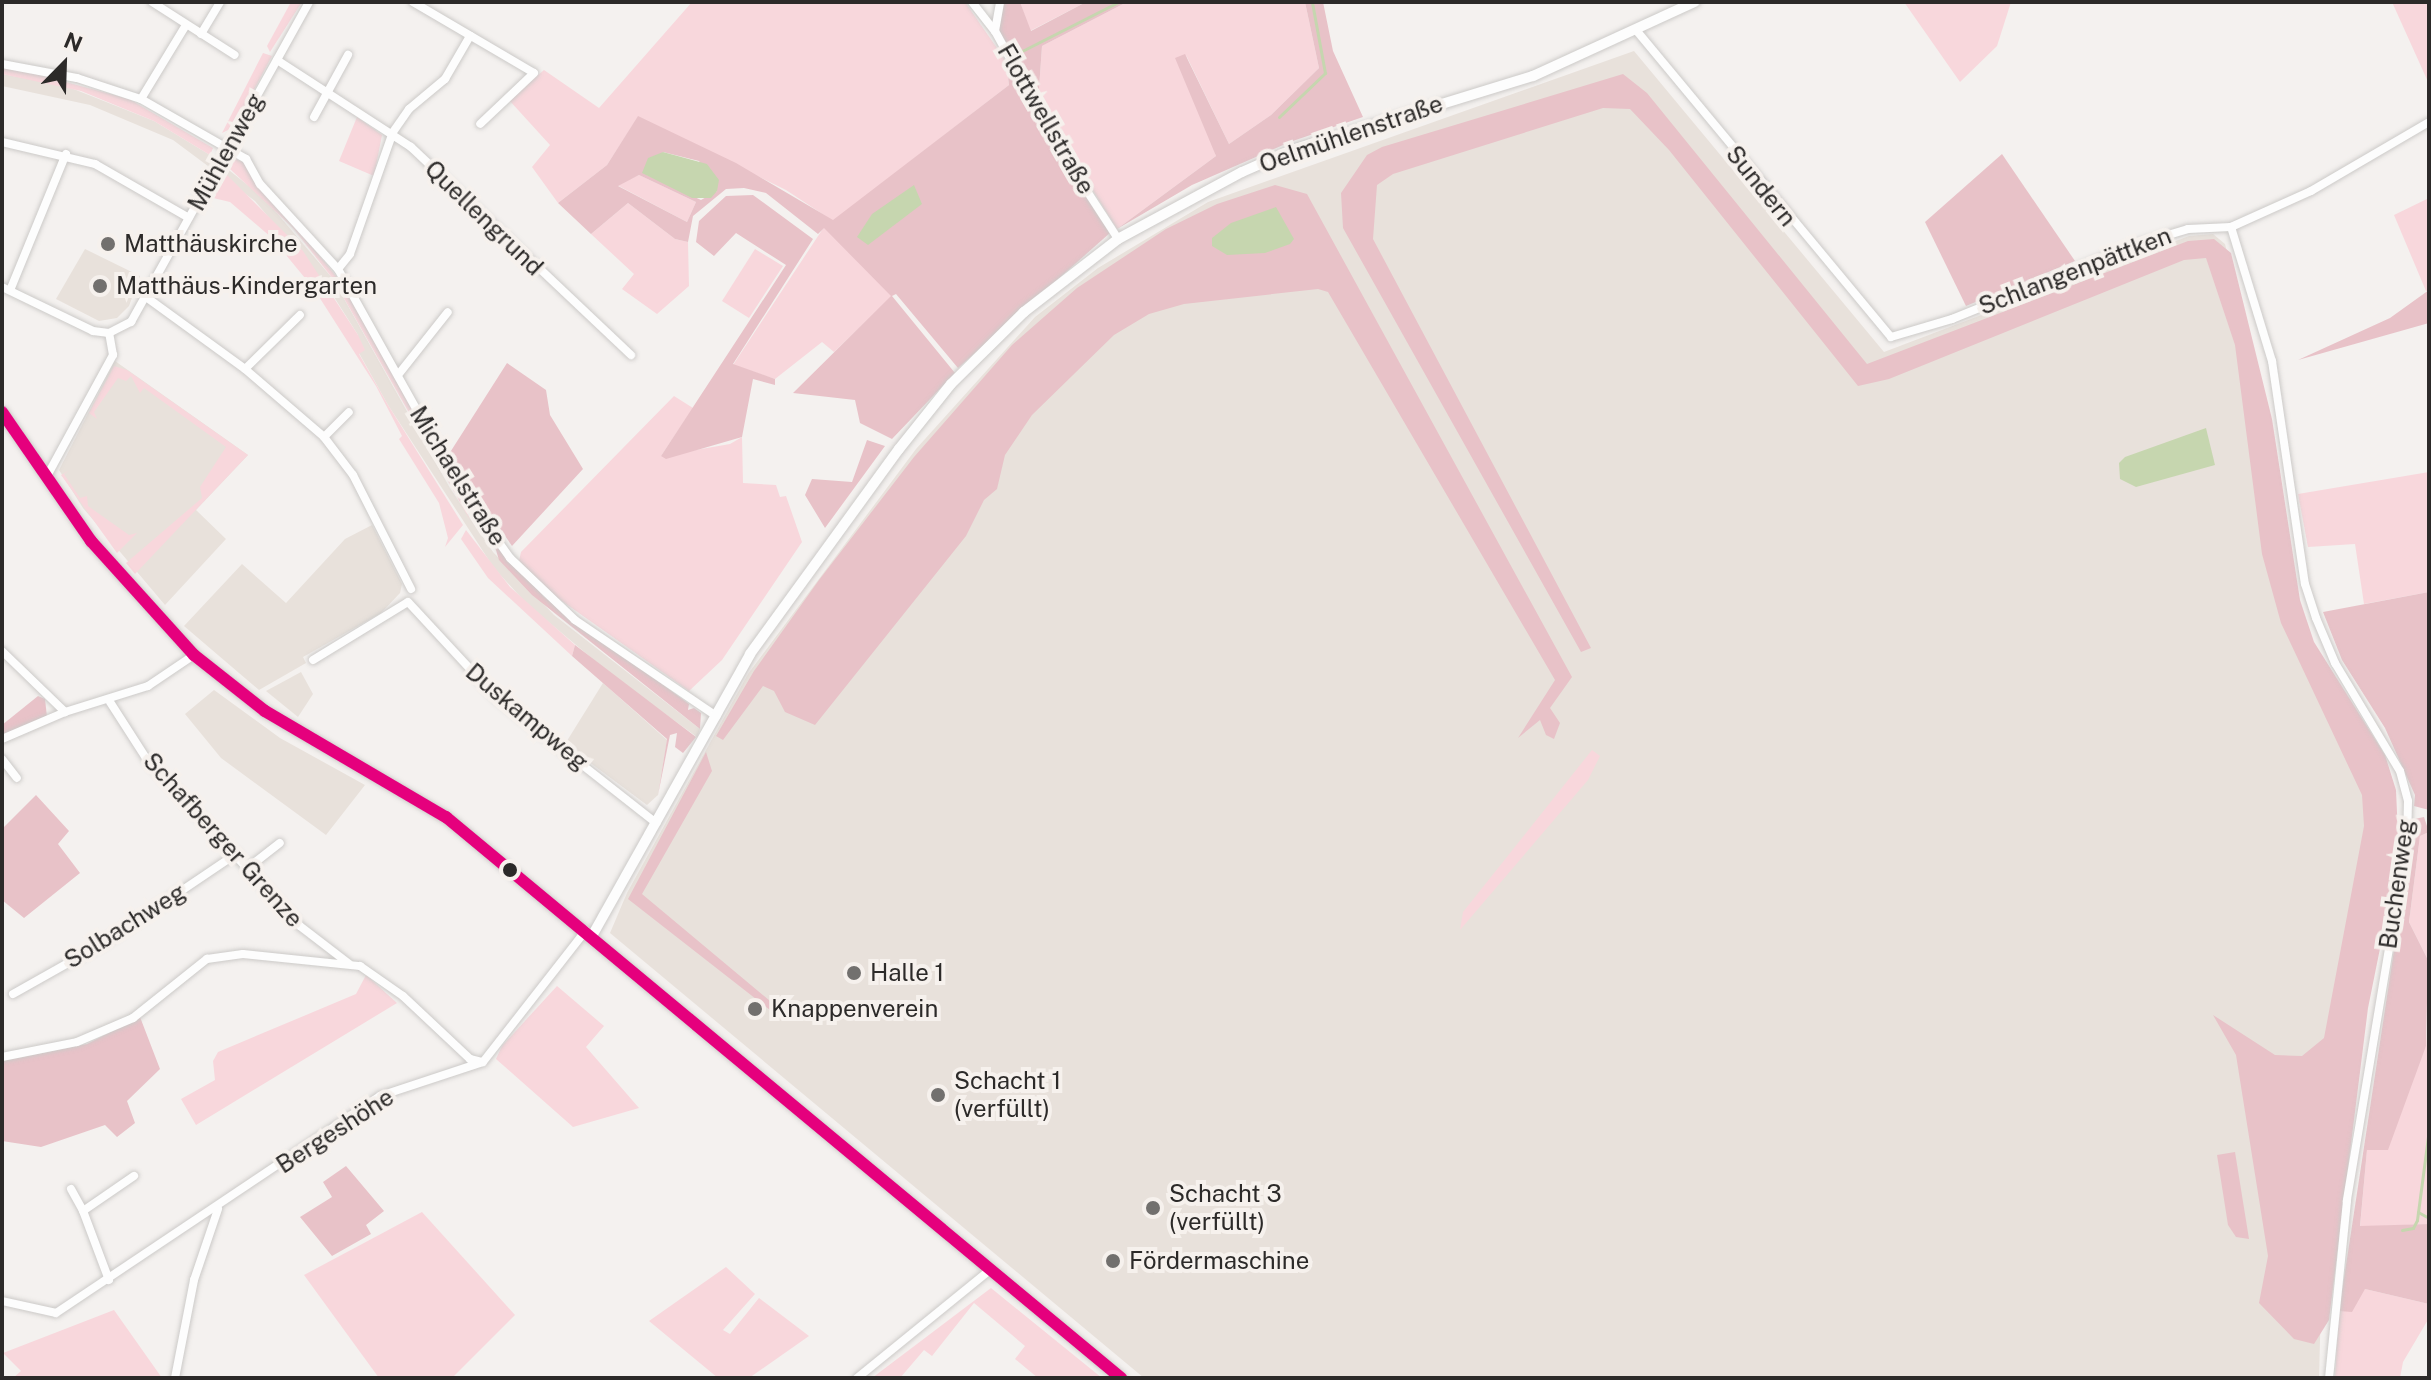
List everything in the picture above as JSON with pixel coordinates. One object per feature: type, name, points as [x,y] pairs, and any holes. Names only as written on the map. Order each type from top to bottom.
[{"type":"main road","points":[[2,412],[91,541],[194,655],[265,711],[446,817],[1121,1378]]},
{"type":"street","points":[[152,2],[235,55]]},
{"type":"street","points":[[201,34],[220,2]]},
{"type":"street","name":"Mühlenweg","points":[[109,333],[131,322],[309,2]]},
{"type":"street","points":[[413,2],[534,73],[480,124]]},
{"type":"street","name":"Flottwellstraße","points":[[972,2],[995,31],[1059,148],[1118,239]]},
{"type":"street","points":[[995,31],[1000,2]]},
{"type":"street","name":"Oelmühlenstraße","points":[[589,933],[656,823],[750,654],[826,545],[951,384],[1024,312],[1118,239],[1185,200],[1292,150],[1533,76],[1695,2]]},
{"type":"street","points":[[141,99],[186,25]]},
{"type":"street","name":"Sundern","points":[[1636,30],[1870,319],[1891,337]]},
{"type":"street","points":[[338,269],[350,254],[393,132],[409,109],[445,79],[470,36]]},
{"type":"street","points":[[314,117],[348,55]]},
{"type":"street","name":"Quellengrund","points":[[277,60],[393,132],[631,355]]},
{"type":"street","name":"Michaelstraße","points":[[2,64],[77,78],[141,99],[246,159],[260,184],[338,269],[461,489],[497,543],[541,591],[716,716]]},
{"type":"street","name":"Schlangenpättken","points":[[1891,337],[1952,319],[2138,244],[2188,229],[2231,227],[2311,191],[2429,122]]},
{"type":"street","points":[[2,142],[66,154],[95,164],[189,218]]},
{"type":"street","points":[[47,476],[113,355],[109,333],[93,331],[6,288],[66,154]]},
{"type":"street","name":"Buchenweg","points":[[2231,227],[2272,361],[2305,584],[2335,663],[2400,771],[2408,801],[2407,841],[2347,1201],[2329,1378]]},
{"type":"street","points":[[146,297],[245,369],[324,437],[353,475],[411,589]]},
{"type":"street","points":[[398,375],[448,312]]},
{"type":"street","points":[[245,369],[300,315]]},
{"type":"street","points":[[324,437],[349,412]]},
{"type":"street","name":"Duskampweg","points":[[313,660],[408,602],[496,697],[656,823]]},
{"type":"street","points":[[2,651],[65,712]]},
{"type":"street","points":[[2,739],[65,712],[110,702],[148,686],[194,655]]},
{"type":"street","name":"Schafberger Grenze","points":[[110,702],[146,758],[300,926],[351,964],[380,978],[470,1059],[483,1062]]},
{"type":"street","points":[[2,759],[17,778]]},
{"type":"street","points":[[249,867],[280,843]]},
{"type":"street","name":"Solbachweg","points":[[13,994],[107,941],[236,854]]},
{"type":"street","points":[[483,1062],[589,933]]},
{"type":"street","points":[[2,1057],[77,1042],[133,1018],[211,957],[243,954],[351,964]]},
{"type":"street","name":"Bergeshöhe","points":[[2,1301],[56,1313],[218,1209],[380,1096],[483,1062]]},
{"type":"street","points":[[83,1211],[134,1176]]},
{"type":"street","points":[[71,1189],[83,1211],[109,1280]]},
{"type":"street","points":[[175,1378],[194,1280],[218,1209]]},
{"type":"street","points":[[857,1378],[991,1269]]},
{"type":"shaded area","points":[[291,2],[302,2],[270,52],[267,46]]},
{"type":"shaded area","points":[[692,2],[965,2],[1006,61],[1009,85],[833,221],[786,190],[638,117],[607,165],[558,203],[532,167],[550,145],[509,100],[544,70],[599,108]]},
{"type":"shaded area","points":[[1003,2],[1020,2],[1031,31],[1086,2],[1127,2],[1042,46],[1038,103],[998,31]]},
{"type":"shaded area","points":[[1020,2],[1086,2],[1030,31]]},
{"type":"shaded area","points":[[1127,2],[1305,2],[1319,68],[1271,115],[1229,144],[1186,55],[1216,156],[1117,229],[1038,103],[1042,46]]},
{"type":"shaded area","points":[[1305,2],[1323,2],[1333,51],[1363,117],[1290,142],[1192,185],[1117,229],[1216,156],[1175,58],[1185,54],[1229,144],[1271,115],[1319,68]]},
{"type":"shaded area","points":[[1904,2],[2011,2],[1997,46],[1960,82]]},
{"type":"shaded area","points":[[2392,2],[2429,2],[2429,84]]},
{"type":"shaded area","points":[[1634,51],[1884,352],[2189,236],[2213,234],[2225,244],[2247,331],[2285,580],[2374,786],[2326,1115],[2319,1378],[1144,1378],[610,933],[627,893],[748,674],[916,449],[1035,317],[1098,268],[1208,202]]},
{"type":"shaded area","points":[[263,53],[272,56],[234,127],[222,133]]},
{"type":"shaded area","points":[[1006,61],[1111,232],[958,368],[896,294],[892,296],[955,373],[892,439],[860,423],[855,400],[793,393],[891,296],[824,228],[818,234],[766,193],[744,188],[726,189],[693,216],[688,242],[675,239],[628,203],[591,234],[558,203],[607,165],[638,116],[736,163],[833,220],[1009,85]],"holes":[[[663,152],[699,161],[717,191],[701,200],[647,175]],[[639,175],[696,202],[687,222],[618,186]]]},
{"type":"shaded area","points":[[2,65],[129,99],[213,148],[210,155],[154,121],[81,91],[2,74]]},
{"type":"shaded area","points":[[2,74],[66,86],[154,121],[210,155],[264,198],[333,279],[450,488],[493,552],[554,615],[700,729],[697,737],[613,676],[526,603],[494,568],[388,405],[359,353],[358,335],[329,289],[255,201],[173,140],[90,105],[2,86]]},
{"type":"shaded area","points":[[1623,74],[1647,93],[1867,364],[2188,241],[2214,239],[2231,253],[2272,419],[2300,600],[2314,642],[2385,755],[2396,790],[2398,835],[2392,889],[2368,1008],[2329,1320],[2314,1344],[2294,1339],[2259,1303],[2268,1256],[2236,1055],[2213,1015],[2275,1055],[2302,1056],[2324,1038],[2364,826],[2362,795],[2281,623],[2262,554],[2235,345],[2206,258],[2184,260],[1889,379],[1858,386],[1669,150],[1630,109],[1603,108],[1393,174],[1377,185],[1373,239],[1591,648],[1581,652],[1343,228],[1341,193],[1367,155],[1382,147]]},
{"type":"shaded area","points":[[357,117],[382,135],[374,176],[339,161]]},
{"type":"shaded area","points":[[663,152],[707,164],[719,180],[717,191],[711,198],[692,198],[642,173],[648,158]]},
{"type":"shaded area","points":[[2002,154],[2075,261],[1966,306],[1925,222]]},
{"type":"shaded area","points":[[235,159],[243,162],[340,281],[455,483],[470,520],[333,279],[293,228],[230,169]]},
{"type":"shaded area","points":[[227,175],[303,251],[358,335],[365,350],[359,354],[463,525],[445,547],[448,538],[439,503],[399,439],[402,436],[376,386],[314,289],[272,238],[230,202],[209,197]]},
{"type":"shaded area","points":[[639,175],[696,202],[687,222],[617,185]]},
{"type":"shaded area","points":[[914,185],[922,204],[868,245],[857,237],[872,214]]},
{"type":"shaded area","points":[[1275,185],[1307,194],[1572,677],[1550,708],[1560,723],[1554,739],[1546,735],[1540,720],[1518,738],[1555,680],[1328,292],[1318,289],[1184,304],[1149,314],[1114,335],[1032,415],[1005,455],[997,489],[984,500],[966,536],[815,725],[785,712],[774,691],[763,686],[723,740],[716,736],[754,671],[819,580],[914,457],[1012,345],[1077,288],[1166,229],[1217,204]]},
{"type":"shaded area","points":[[753,195],[813,239],[733,364],[775,379],[775,385],[753,379],[742,437],[666,459],[661,456],[786,265],[736,233],[714,256],[696,242],[699,221],[726,196]]},
{"type":"shaded area","points":[[2429,198],[2429,290],[2426,291],[2394,215]]},
{"type":"shaded area","points":[[628,203],[675,239],[688,242],[689,286],[657,314],[622,289],[634,274],[591,234]]},
{"type":"shaded area","points":[[1276,207],[1294,239],[1290,244],[1265,253],[1227,255],[1212,246],[1212,238],[1231,223]]},
{"type":"shaded area","points":[[824,227],[892,296],[834,352],[822,342],[775,379],[733,365]]},
{"type":"shaded area","points":[[85,249],[140,276],[129,306],[117,318],[99,321],[56,299]]},
{"type":"shaded area","points":[[755,249],[783,266],[749,318],[722,301]]},
{"type":"shaded area","points":[[2429,290],[2429,323],[2298,360],[2390,318]]},
{"type":"shaded area","points":[[115,361],[248,455],[196,510],[226,539],[165,605],[83,508],[59,470]]},
{"type":"shaded area","points":[[507,363],[546,390],[550,415],[583,469],[512,546],[449,454]]},
{"type":"shaded area","points":[[114,366],[127,370],[248,455],[135,574],[126,563],[202,498],[200,487],[226,447],[144,388],[140,393],[131,376],[126,381],[118,378],[94,412],[97,419],[89,413]]},
{"type":"shaded area","points":[[674,396],[693,408],[661,456],[730,444],[742,437],[743,483],[776,485],[780,497],[786,496],[802,542],[722,660],[689,691],[545,589],[519,561],[521,552]]},
{"type":"shaded area","points":[[2206,428],[2215,465],[2136,487],[2120,479],[2119,463],[2125,457]]},
{"type":"shaded area","points":[[867,440],[885,446],[825,528],[805,495],[812,479],[852,482]]},
{"type":"shaded area","points":[[70,470],[64,474],[80,498],[87,496],[88,506],[129,535],[137,533],[117,553],[61,475]]},
{"type":"shaded area","points":[[2429,472],[2429,592],[2364,604],[2355,544],[2308,547],[2298,494]]},
{"type":"shaded area","points":[[372,525],[402,584],[400,593],[381,613],[303,657],[306,663],[259,690],[184,626],[242,564],[286,603],[345,539]]},
{"type":"shaded area","points":[[466,530],[510,587],[575,645],[572,656],[488,578],[461,539]]},
{"type":"shaded area","points":[[493,540],[544,597],[689,704],[688,710],[694,708],[701,713],[700,729],[532,595],[499,560]]},
{"type":"shaded area","points":[[2429,592],[2429,810],[2414,806],[2415,795],[2385,728],[2342,660],[2323,612]]},
{"type":"shaded area","points":[[575,645],[696,737],[683,753],[675,747],[677,733],[670,735],[658,795],[667,739],[572,656]]},
{"type":"shaded area","points":[[301,672],[313,694],[298,717],[266,691]]},
{"type":"shaded area","points":[[603,683],[667,740],[658,795],[647,805],[565,744]]},
{"type":"shaded area","points":[[214,690],[280,738],[365,785],[326,835],[221,758],[185,714]]},
{"type":"shaded area","points":[[38,696],[45,699],[47,717],[2,736],[2,725]]},
{"type":"shaded area","points":[[1592,750],[1600,756],[1588,780],[1460,930],[1463,912]]},
{"type":"shaded area","points":[[706,752],[712,771],[642,894],[788,1016],[784,1021],[628,899]]},
{"type":"shaded area","points":[[36,795],[69,831],[58,844],[80,873],[24,918],[2,900],[2,829]]},
{"type":"shaded area","points":[[2424,817],[2429,832],[2420,836],[2409,922],[2428,960],[2426,1046],[2388,1150],[2367,1150],[2360,1226],[2429,1224],[2429,1304],[2365,1289],[2352,1312],[2339,1311],[2414,819]]},
{"type":"shaded area","points":[[2429,832],[2429,991],[2428,960],[2409,922],[2420,836]]},
{"type":"shaded area","points":[[366,975],[397,1003],[196,1125],[181,1099],[215,1080],[213,1061],[218,1052],[356,994]]},
{"type":"shaded area","points":[[557,986],[604,1026],[586,1047],[639,1108],[573,1127],[496,1059],[502,1046]]},
{"type":"shaded area","points":[[2429,1003],[2429,1224],[2360,1227],[2367,1150],[2426,1046]]},
{"type":"shaded area","points":[[140,1017],[160,1069],[127,1101],[135,1123],[117,1137],[105,1125],[41,1147],[2,1141],[2,1061],[87,1044]]},
{"type":"shaded area","points":[[2235,1152],[2249,1239],[2236,1237],[2228,1225],[2217,1155]]},
{"type":"shaded area","points":[[346,1166],[384,1211],[366,1225],[371,1234],[332,1256],[300,1217],[332,1197],[323,1182]]},
{"type":"shaded area","points":[[422,1212],[515,1315],[452,1378],[379,1378],[304,1275]]},
{"type":"shaded area","points":[[726,1267],[755,1294],[723,1330],[730,1334],[759,1298],[809,1336],[749,1378],[718,1378],[649,1321]]},
{"type":"shaded area","points":[[991,1288],[1102,1378],[1038,1378],[1015,1359],[1025,1346],[974,1303],[932,1356],[924,1350],[900,1378],[872,1378]]},
{"type":"shaded area","points":[[2365,1289],[2429,1304],[2429,1318],[2403,1362],[2400,1378],[2335,1378],[2339,1311]]},
{"type":"shaded area","points":[[114,1310],[162,1378],[13,1378],[21,1371],[3,1353]]},
{"type":"waterway","points":[[1022,51],[1118,2]]},
{"type":"waterway","points":[[1279,117],[1325,73],[1312,2]]},
{"type":"waterway","points":[[2402,1230],[2413,1228],[2417,1220],[2429,1129]]},
{"type":"waterway","points":[[2418,1212],[2429,1218]]},
{"type":"transit line","points":[[2,412],[91,541],[194,655],[265,711],[446,817],[1121,1378]]},
{"type":"place","name":"Matthäuskirche","points":[[108,244]]},
{"type":"place","name":"Matthäus-Kindergarten","points":[[100,286]]},
{"type":"place","name":"Halle 1","points":[[854,973]]},
{"type":"place","name":"Knappenverein","points":[[755,1009]]},
{"type":"place","name":"Schacht 1 (verfüllt)","points":[[938,1095]]},
{"type":"place","name":"Schacht 3 (verfüllt)","points":[[1153,1208]]},
{"type":"place","name":"Fördermaschine","points":[[1113,1261]]}]
